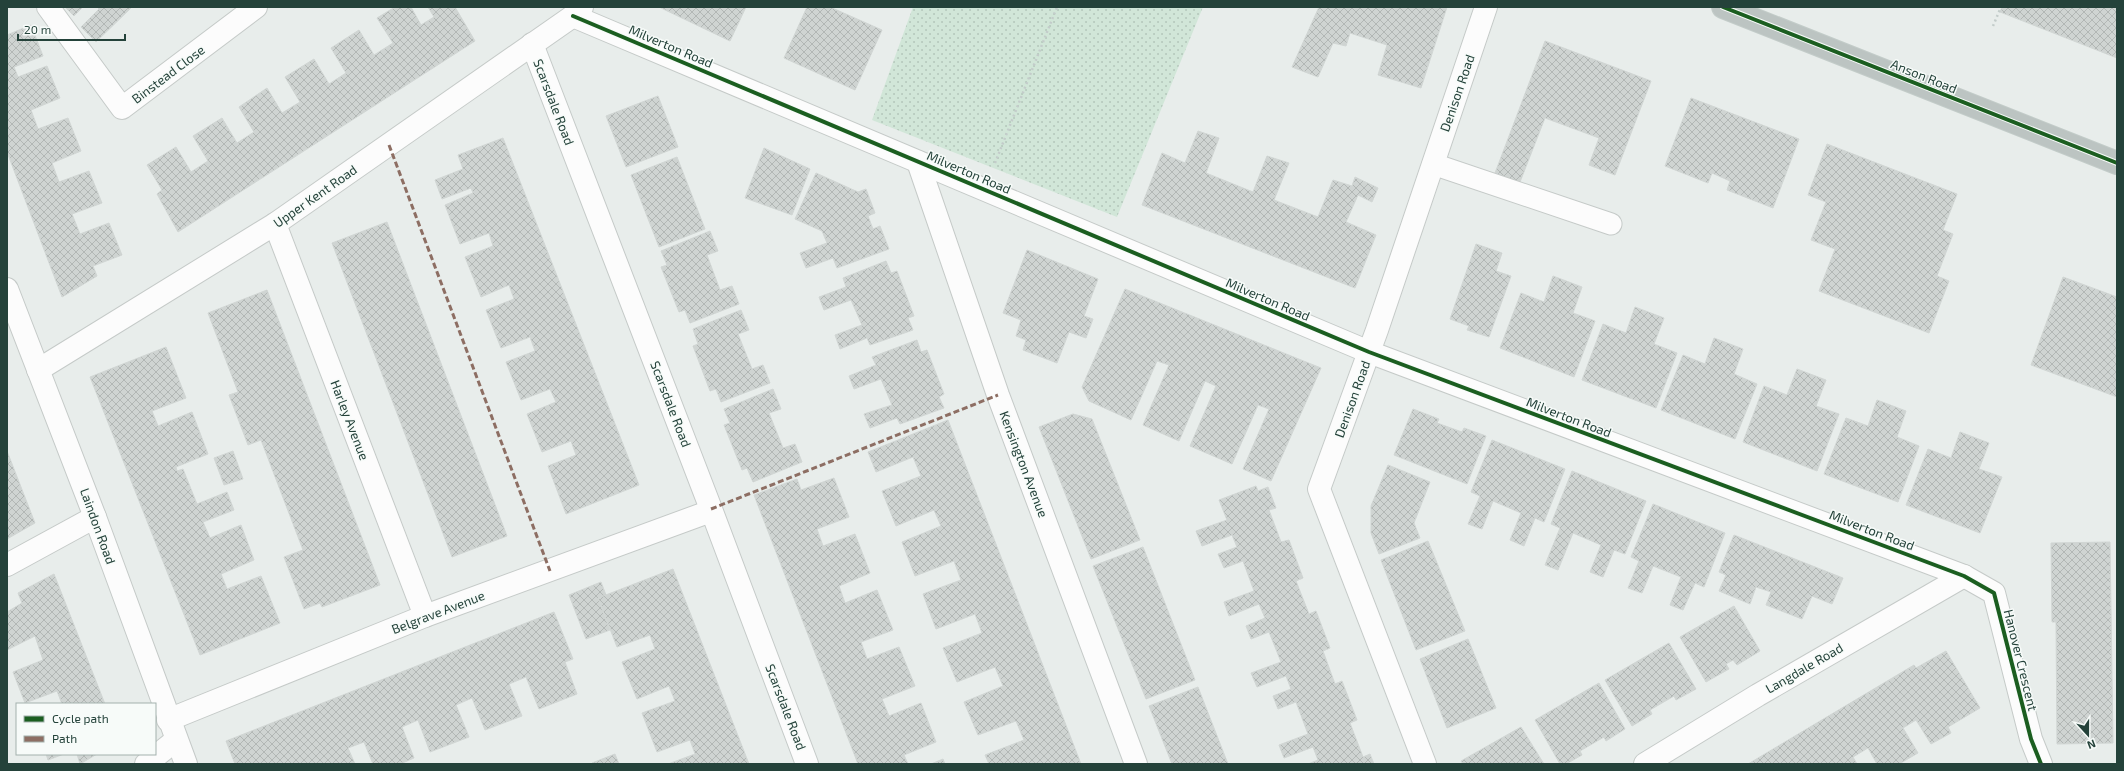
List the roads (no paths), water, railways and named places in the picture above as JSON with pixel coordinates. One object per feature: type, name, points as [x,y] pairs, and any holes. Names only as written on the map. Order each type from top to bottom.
[{"type":"highway","name":"Anson Road","points":[[1723,7],[2117,163]]},
{"type":"street","name":"Binstead Close","points":[[48,7],[122,108],[256,7]]},
{"type":"street","name":"Denison Road","points":[[1425,764],[1319,489],[1369,352],[1486,7]]},
{"type":"street","name":"Upper Kent Road","points":[[38,370],[275,224],[577,11]]},
{"type":"street","name":"Milverton Road","points":[[577,11],[918,162],[1369,352],[1964,576]]},
{"type":"street","name":"Scarsdale Road","points":[[532,44],[808,764]]},
{"type":"street","name":"Kensington Avenue","points":[[918,162],[998,395],[1136,764]]},
{"type":"street","name":"Harley Avenue","points":[[275,224],[424,616]]},
{"type":"street","name":"Laindon Road","points":[[7,289],[95,517],[168,720],[186,764]]},
{"type":"street","name":"Belgrave Avenue","points":[[168,720],[424,616],[711,512]]},
{"type":"street","points":[[7,565],[95,517]]},
{"type":"street","name":"Langdale Road","points":[[1645,764],[1758,695],[1964,576]]},
{"type":"street","name":"Hanover Crescent","points":[[1964,576],[1994,593],[2031,739],[2041,764]]},
{"type":"street","points":[[146,764],[176,740]]},
{"type":"lane","points":[[1433,164],[1611,224]]}]
